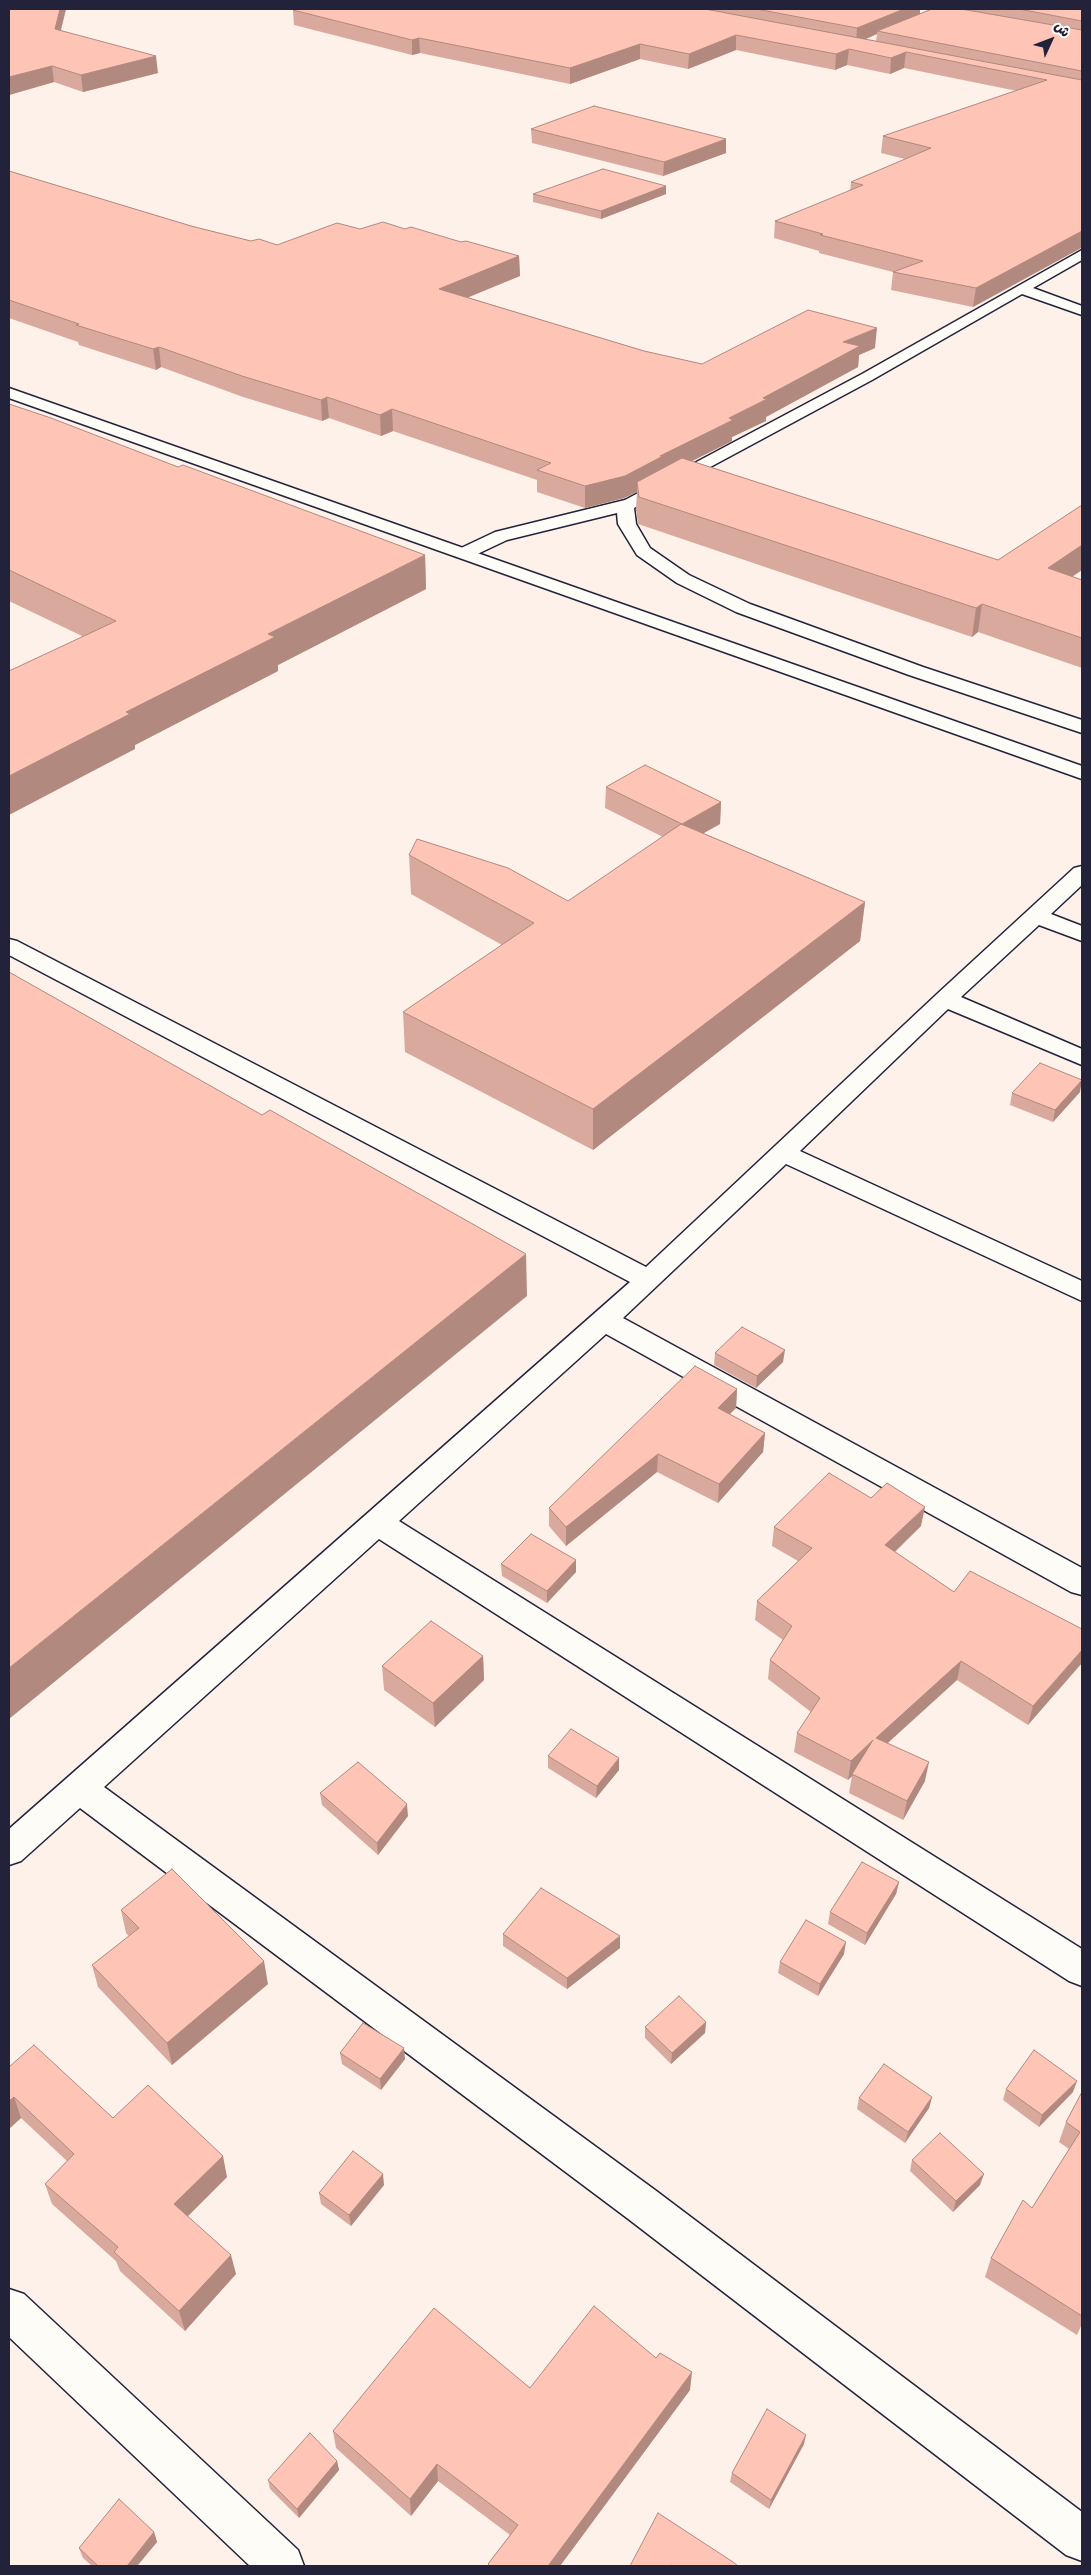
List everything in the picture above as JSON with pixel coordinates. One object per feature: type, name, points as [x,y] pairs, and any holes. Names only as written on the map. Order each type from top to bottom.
[{"type":"street","points":[[465,553],[500,536],[624,507],[867,377],[1082,254]]},
{"type":"street","points":[[1022,289],[1082,311]]},
{"type":"street","points":[[9,393],[1082,773]]},
{"type":"street","points":[[624,507],[626,524],[643,551],[683,579],[762,614],[1082,728]]},
{"type":"street","points":[[9,1850],[649,1280],[945,999],[1082,873]]},
{"type":"street","points":[[1036,916],[1082,934]]},
{"type":"street","points":[[9,946],[649,1280]]},
{"type":"street","points":[[945,999],[1082,1058]]},
{"type":"street","points":[[783,1153],[1082,1292]]},
{"type":"street","points":[[604,1320],[1082,1583]]},
{"type":"street","points":[[378,1523],[1082,1969]]},
{"type":"street","points":[[78,1788],[648,2210],[1082,2539]]},
{"type":"street","points":[[9,2308],[282,2566]]},
{"type":"building","points":[[9,9],[60,9],[55,29],[156,56],[81,75],[52,66],[9,77]]},
{"type":"building","points":[[705,9],[1082,80],[1082,231],[976,288],[893,272],[923,261],[820,235],[823,234],[775,221],[863,185],[851,182],[931,148],[883,136],[1047,80],[906,52],[891,58],[849,49],[836,54],[736,35],[689,54],[640,44],[570,68],[419,38],[412,40],[293,10]]},
{"type":"building","points":[[756,9],[904,9],[857,28]]},
{"type":"building","points":[[932,9],[961,9],[1082,30],[1082,71],[877,31]]},
{"type":"building","points":[[1019,9],[1082,9],[1082,21]]},
{"type":"building","points":[[594,106],[726,139],[664,162],[531,129]]},
{"type":"building","points":[[603,169],[666,186],[601,211],[533,194]]},
{"type":"building","points":[[9,171],[191,226],[251,241],[259,239],[277,245],[337,223],[360,229],[383,222],[405,229],[411,227],[461,242],[466,241],[519,256],[439,289],[644,351],[702,364],[808,310],[877,328],[843,342],[860,346],[763,398],[767,399],[729,418],[733,420],[660,456],[663,456],[625,476],[585,486],[537,470],[551,463],[392,409],[380,415],[327,397],[321,400],[242,376],[159,347],[153,349],[76,325],[79,324],[9,300]]},
{"type":"building","points":[[9,404],[51,418],[178,467],[183,465],[425,555],[268,634],[275,637],[126,712],[130,714],[9,776],[9,671],[116,621],[9,570]]},
{"type":"building","points":[[682,458],[998,560],[1082,505],[1082,545],[1048,568],[1082,580],[1082,638],[982,604],[976,608],[639,497],[637,482]]},
{"type":"building","points":[[645,765],[721,802],[682,824],[606,787]]},
{"type":"building","points":[[681,824],[865,902],[593,1109],[403,1012],[534,923],[409,855],[417,839],[508,868],[568,901]]},
{"type":"building","points":[[9,972],[262,1115],[270,1110],[526,1254],[9,1668]]},
{"type":"building","points":[[1040,1063],[1082,1080],[1055,1110],[1012,1093]]},
{"type":"building","points":[[742,1327],[785,1350],[757,1376],[715,1353]]},
{"type":"building","points":[[695,1366],[737,1389],[718,1408],[765,1433],[719,1484],[658,1454],[566,1527],[549,1508]]},
{"type":"building","points":[[829,1473],[871,1498],[887,1483],[925,1507],[885,1545],[954,1592],[970,1571],[1082,1629],[1082,1650],[1033,1706],[961,1661],[876,1738],[929,1762],[907,1801],[852,1774],[873,1740],[851,1761],[797,1733],[820,1698],[770,1660],[792,1626],[757,1601],[812,1548],[774,1527]]},
{"type":"building","points":[[531,1534],[576,1560],[547,1591],[501,1564]]},
{"type":"building","points":[[431,1621],[483,1656],[433,1703],[382,1666]]},
{"type":"building","points":[[571,1729],[619,1758],[597,1786],[548,1756]]},
{"type":"building","points":[[358,1762],[407,1804],[377,1843],[320,1793]]},
{"type":"building","points":[[862,1862],[899,1882],[867,1933],[830,1912]]},
{"type":"building","points":[[172,1869],[264,1961],[167,2043],[92,1965],[139,1928],[121,1910]]},
{"type":"building","points":[[541,1888],[620,1936],[567,1978],[503,1934]]},
{"type":"building","points":[[806,1920],[846,1942],[820,1984],[780,1962]]},
{"type":"building","points":[[679,1996],[706,2022],[672,2053],[645,2027]]},
{"type":"building","points":[[363,2023],[404,2048],[380,2079],[340,2053]]},
{"type":"building","points":[[34,2045],[113,2118],[148,2085],[223,2156],[174,2204],[231,2255],[179,2311],[114,2252],[118,2247],[45,2184],[74,2154],[14,2097],[9,2101],[9,2067]]},
{"type":"building","points":[[1034,2050],[1077,2081],[1042,2115],[1006,2089]]},
{"type":"building","points":[[884,2064],[932,2097],[908,2132],[859,2098]]},
{"type":"building","points":[[1082,2092],[1082,2316],[991,2258],[1023,2200],[1032,2208],[1080,2132],[1066,2122]]},
{"type":"building","points":[[940,2133],[984,2174],[956,2201],[912,2160]]},
{"type":"building","points":[[353,2151],[383,2174],[349,2215],[319,2193]]},
{"type":"building","points":[[594,2306],[656,2358],[660,2353],[692,2372],[548,2566],[490,2566],[488,2564],[518,2525],[437,2464],[410,2499],[333,2431],[434,2308],[530,2388]]},
{"type":"building","points":[[767,2409],[806,2435],[771,2500],[732,2473]]},
{"type":"building","points":[[310,2433],[337,2461],[297,2509],[268,2480]]},
{"type":"building","points":[[119,2499],[154,2532],[127,2566],[98,2566],[79,2548]]},
{"type":"building","points":[[658,2513],[733,2562],[738,2566],[630,2566]]}]
